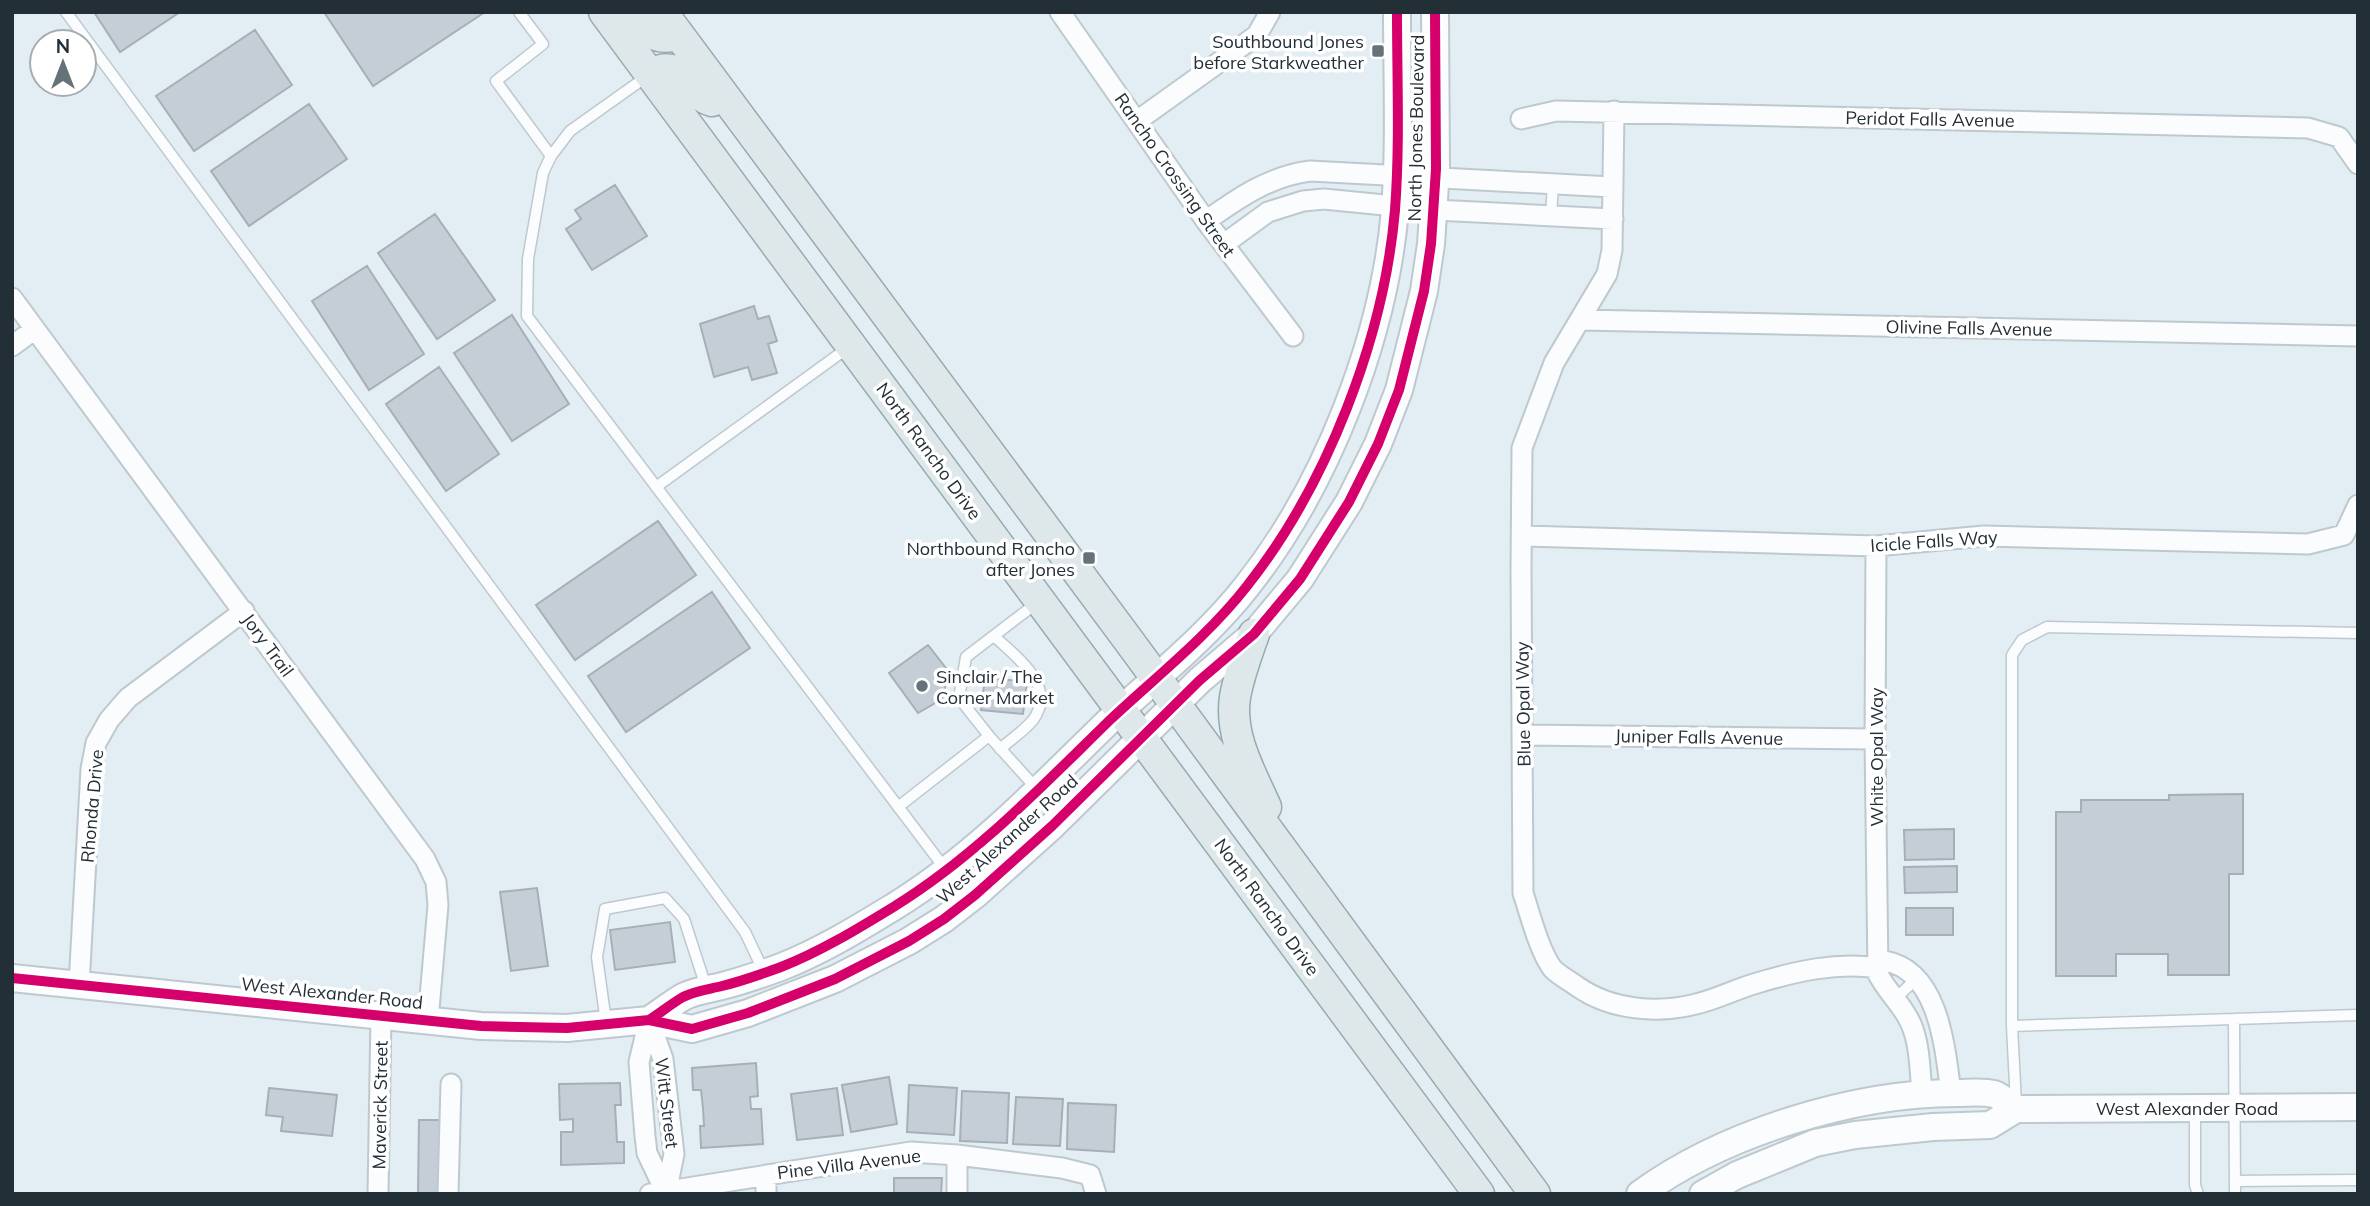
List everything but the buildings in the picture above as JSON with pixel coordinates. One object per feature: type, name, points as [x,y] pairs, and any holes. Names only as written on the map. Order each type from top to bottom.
[{"type":"main road","name":"North Rancho Drive","points":[[604,12],[1479,1194]]},
{"type":"main road","points":[[630,12],[645,30],[654,35],[663,37],[670,23],[1290,858],[1535,1194]]},
{"type":"main road","name":"North Jones Boulevard","points":[[1122,709],[1214,624],[1247,587],[1279,543],[1331,446],[1348,405],[1381,299],[1389,259],[1395,206],[1397,12]]},
{"type":"main road","name":"North Jones Boulevard","points":[[1141,737],[1217,664],[1254,634],[1300,579],[1326,541],[1378,444],[1399,390],[1426,279],[1435,210],[1435,12]]},
{"type":"main road","points":[[650,74],[662,70],[678,72],[702,98],[732,107]]},
{"type":"main road","points":[[1254,634],[1235,696],[1235,718],[1242,755],[1290,858]]},
{"type":"main road","name":"West Alexander Road","points":[[649,1020],[686,995],[785,966],[896,906],[946,870],[1038,790],[1122,709]]},
{"type":"main road","name":"West Alexander Road","points":[[12,978],[428,1021],[526,1028],[606,1026],[649,1020],[692,1029],[748,1013],[858,968],[909,941],[975,895],[1052,826],[1141,737]]},
{"type":"main road","points":[[858,968],[872,939],[942,891],[946,870]]},
{"type":"main road","name":"West Alexander Road","points":[[1640,1194],[1715,1150],[1795,1121],[1861,1103],[1922,1094],[1994,1094],[2016,1109]]},
{"type":"main road","name":"West Alexander Road","points":[[1703,1194],[1737,1175],[1815,1143],[1907,1129],[1990,1125],[2016,1109],[2358,1107]]},
{"type":"street","name":"Rancho Crossing Street","points":[[1060,12],[1206,221],[1293,336]]},
{"type":"street","points":[[1138,121],[1236,52],[1257,35],[1268,17]]},
{"type":"street","name":"Peridot Falls Avenue","points":[[1521,119],[1556,110],[2308,128],[2340,137],[2358,164]]},
{"type":"street","name":"Blue Opal Way","points":[[1614,111],[1612,250],[1607,274],[1554,363],[1522,448],[1524,893],[1536,934],[1552,968],[1592,997],[1638,1009],[1668,1009],[1697,1004],[1756,983],[1817,968],[1853,964],[1878,968],[1885,961],[1899,964],[1916,979],[1930,1000],[1942,1032],[1951,1093]]},
{"type":"street","points":[[1206,221],[1276,179],[1310,171],[1612,187]]},
{"type":"street","points":[[1224,244],[1262,216],[1287,205],[1314,200],[1435,210],[1613,219]]},
{"type":"street","name":"Jory Trail","points":[[12,298],[425,859],[436,882],[438,905],[428,1021]]},
{"type":"street","name":"Olivine Falls Avenue","points":[[1581,320],[2358,336]]},
{"type":"street","points":[[12,346],[35,329]]},
{"type":"street","name":"Icicle Falls Way","points":[[1522,536],[1876,546],[1984,536],[2308,544],[2344,535],[2358,505]]},
{"type":"street","name":"White Opal Way","points":[[1876,546],[1878,968]]},
{"type":"street","name":"Rhonda Drive","points":[[79,985],[91,769],[96,743],[109,720],[128,698],[244,611]]},
{"type":"street","name":"Juniper Falls Avenue","points":[[1524,735],[1875,739]]},
{"type":"street","points":[[1878,968],[1883,984],[1896,998],[1912,1026],[1922,1094]]},
{"type":"street","name":"Maverick Street","points":[[378,1194],[381,1016]]},
{"type":"street","name":"Witt Street","points":[[649,1020],[663,1059],[674,1154],[658,1193]]},
{"type":"street","name":"Witt Street","points":[[649,1020],[639,1062],[647,1153],[658,1193]]},
{"type":"street","points":[[448,1194],[451,1084]]},
{"type":"street","name":"Pine Villa Avenue","points":[[658,1193],[766,1184],[911,1152],[1062,1167],[1093,1184]]},
{"type":"street","points":[[957,1155],[957,1194]]},
{"type":"lane","points":[[66,12],[745,932],[764,973]]},
{"type":"lane","points":[[519,12],[542,44],[496,81],[551,156]]},
{"type":"lane","points":[[650,74],[570,131],[542,173],[528,259],[527,316],[946,870]]},
{"type":"lane","points":[[1551,215],[1553,184]]},
{"type":"lane","points":[[1247,194],[1262,216]]},
{"type":"lane","points":[[656,486],[851,345]]},
{"type":"lane","points":[[1038,790],[1000,749],[959,698],[966,657],[1039,602]]},
{"type":"lane","points":[[2016,1109],[2012,1026],[2012,655],[2022,640],[2047,627],[2358,632]]},
{"type":"lane","points":[[993,636],[1032,673],[1040,687],[1040,704],[1033,719],[1000,749]]},
{"type":"lane","points":[[898,807],[989,736]]},
{"type":"lane","points":[[606,1026],[597,957],[605,909],[665,898],[684,919],[706,990]]},
{"type":"lane","points":[[1896,998],[1916,979]]},
{"type":"lane","points":[[2012,1026],[2358,1015]]},
{"type":"lane","points":[[2234,1019],[2235,1194]]},
{"type":"lane","points":[[2195,1108],[2195,1185],[2198,1194]]},
{"type":"lane","points":[[645,1136],[671,1134]]},
{"type":"lane","points":[[2235,1181],[2358,1180]]},
{"type":"cycle path","points":[[649,1020],[687,995],[752,977],[810,954],[867,923],[925,886],[981,842],[1034,794],[1199,639],[1247,586],[1276,546],[1326,456],[1347,408],[1378,309],[1389,259],[1397,185],[1397,12]]},
{"type":"cycle path","points":[[12,978],[481,1026],[567,1028],[649,1020],[692,1029],[748,1013],[835,979],[909,941],[944,919],[1052,826],[1200,680],[1254,634],[1300,579],[1349,502],[1378,444],[1399,390],[1424,291],[1431,244],[1436,169],[1435,12]]},
{"type":"place","name":"Southbound Jones before Starkweather","points":[[1378,51]]},
{"type":"place","name":"Northbound Rancho after Jones","points":[[1089,558]]},
{"type":"place","name":"Sinclair / The Corner Market","points":[[922,686]]}]
